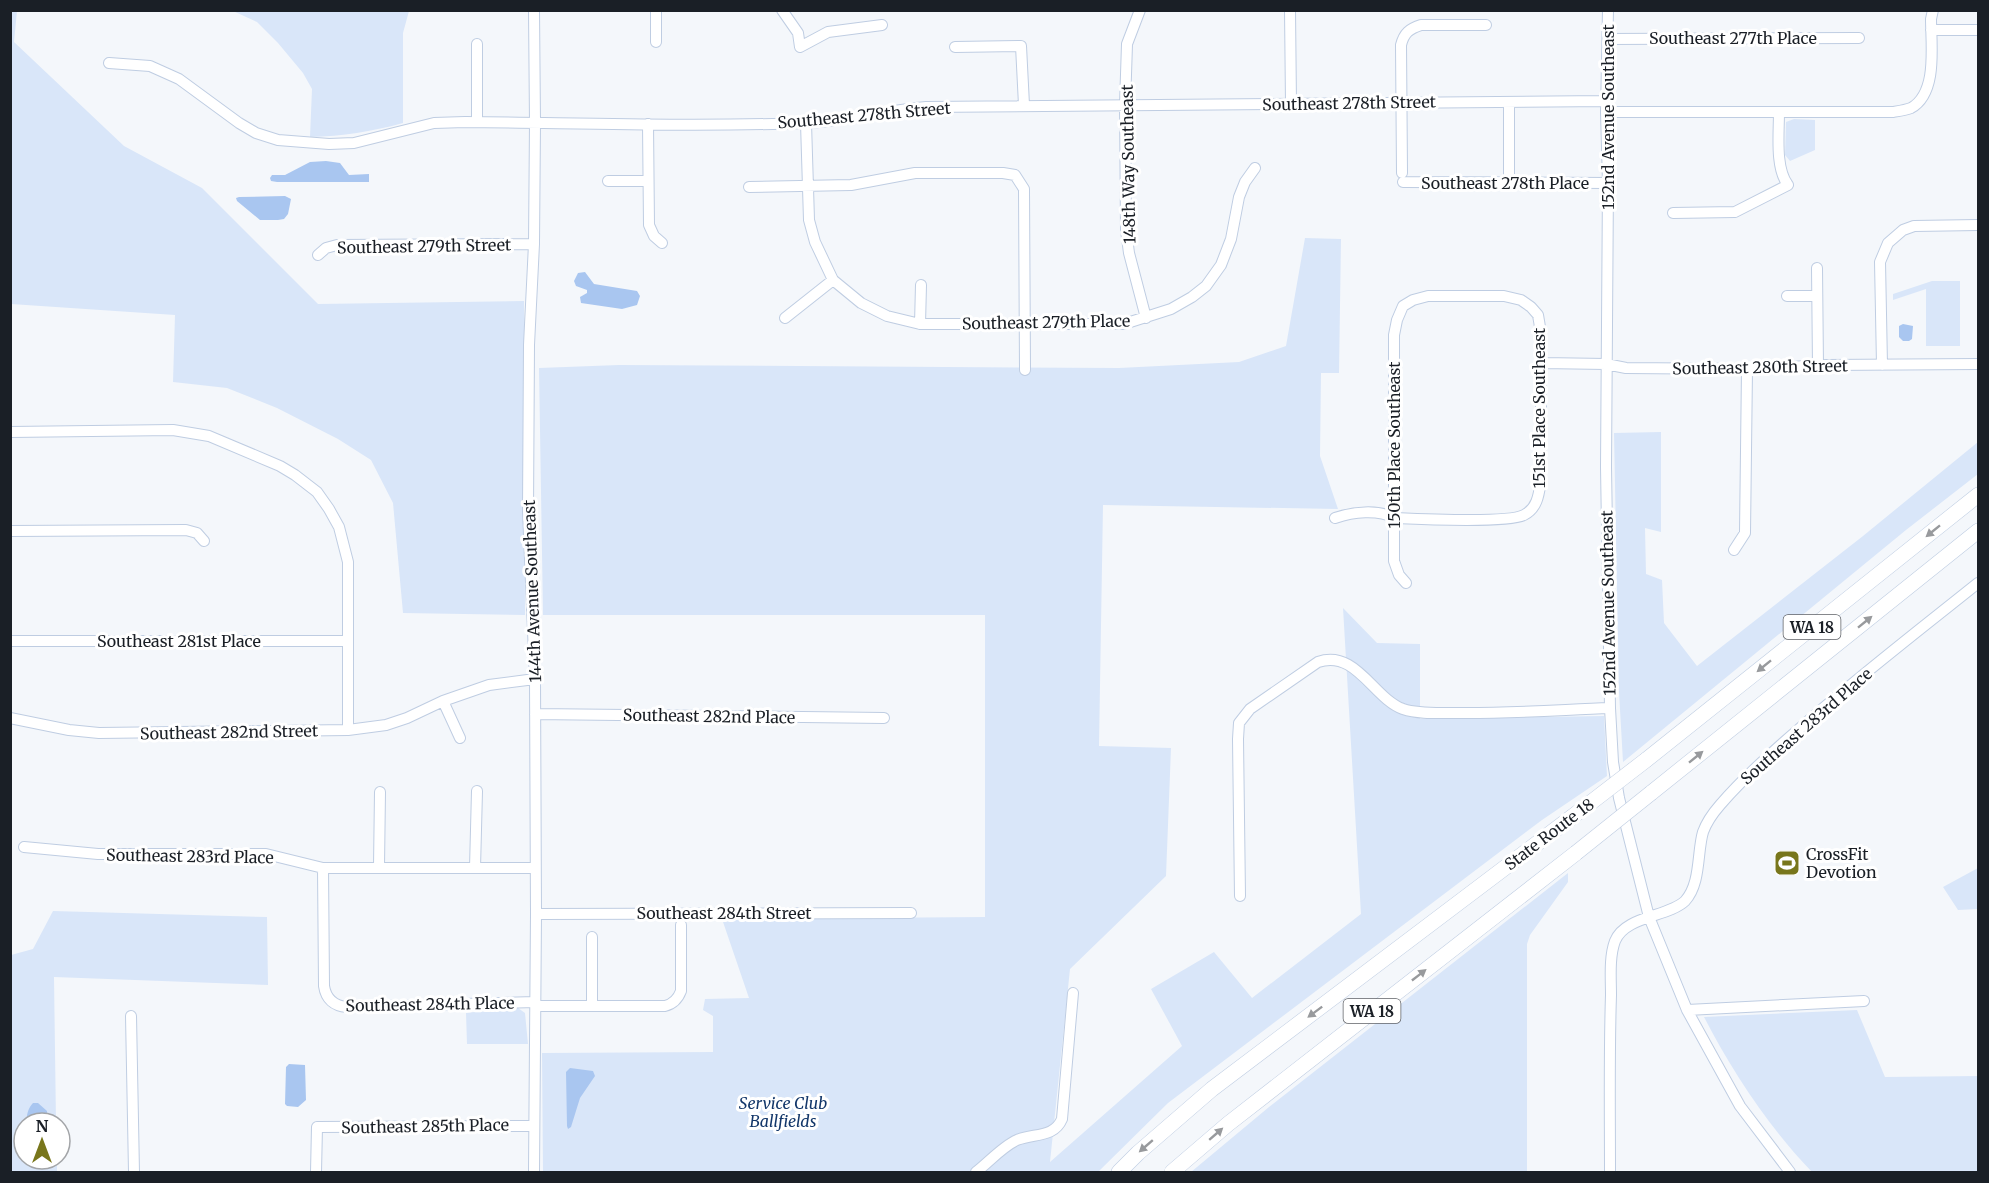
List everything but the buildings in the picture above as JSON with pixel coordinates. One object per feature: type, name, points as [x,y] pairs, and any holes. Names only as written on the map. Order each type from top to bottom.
[{"type":"highway","name":"State Route 18","points":[[1119,1173],[1138,1153],[1212,1089],[1646,760],[1978,495]]},
{"type":"highway","name":"State Route 18","points":[[1172,1173],[1228,1124],[1576,853],[1978,531]]},
{"type":"street","name":"144th Avenue Southeast","points":[[534,10],[534,244],[529,345],[528,511],[535,680],[534,1173]]},
{"type":"street","points":[[656,10],[656,42]]},
{"type":"street","points":[[782,10],[798,33],[800,47],[828,32],[882,25]]},
{"type":"street","name":"148th Way Southeast","points":[[1140,10],[1127,44],[1126,231],[1129,253],[1146,318]]},
{"type":"street","points":[[1290,10],[1291,104]]},
{"type":"street","name":"152nd Avenue Southeast","points":[[1608,10],[1606,467],[1613,762],[1619,798],[1649,917],[1687,1010],[1740,1106],[1790,1173]]},
{"type":"street","points":[[1933,10],[1931,30],[1978,30]]},
{"type":"street","points":[[1401,103],[1401,45],[1403,36],[1408,31],[1420,25],[1486,25]]},
{"type":"street","name":"Southeast 278th Street","points":[[109,63],[150,66],[179,79],[256,133],[278,140],[329,144],[354,143],[434,123],[806,123],[865,117],[898,109],[1024,105],[1509,102],[1779,112],[1893,112],[1910,108],[1920,101],[1927,90],[1930,74],[1931,30]]},
{"type":"street","name":"Southeast 277th Place","points":[[1608,39],[1859,38]]},
{"type":"street","points":[[477,44],[477,122]]},
{"type":"street","points":[[955,47],[1021,46],[1024,105]]},
{"type":"street","points":[[1509,102],[1509,176]]},
{"type":"street","name":"Southeast 278th Place","points":[[1401,103],[1402,178],[1608,183]]},
{"type":"street","points":[[1673,213],[1736,212],[1788,185],[1782,178],[1780,167],[1779,112]]},
{"type":"street","points":[[785,318],[833,280],[815,242],[809,220],[806,123]]},
{"type":"street","points":[[648,124],[649,225],[654,236],[662,243]]},
{"type":"street","name":"Southeast 279th Place","points":[[833,280],[861,303],[887,316],[920,324],[1124,324],[1171,309],[1206,286],[1221,265],[1231,239],[1239,197],[1245,182],[1255,168]]},
{"type":"street","points":[[749,187],[850,185],[915,173],[1003,172],[1015,175],[1024,189],[1025,370]]},
{"type":"street","points":[[608,180],[648,181]]},
{"type":"street","points":[[1882,365],[1880,262],[1888,243],[1895,236],[1914,226],[1978,225]]},
{"type":"street","name":"Southeast 279th Street","points":[[318,255],[326,248],[337,245],[534,244]]},
{"type":"street","points":[[1817,268],[1818,366]]},
{"type":"street","points":[[920,324],[921,285]]},
{"type":"street","name":"150th Place Southeast","points":[[1406,582],[1399,575],[1395,566],[1394,335],[1396,320],[1403,306],[1413,300],[1428,296],[1504,296],[1521,300],[1531,307]]},
{"type":"street","points":[[1787,296],[1817,296]]},
{"type":"street","name":"151st Place Southeast","points":[[1395,518],[1501,519],[1524,516],[1539,498],[1541,333],[1538,315],[1531,307]]},
{"type":"street","name":"Southeast 280th Street","points":[[1542,363],[1606,364],[1626,368],[1747,369],[1978,364]]},
{"type":"street","points":[[1734,550],[1745,533],[1747,369]]},
{"type":"street","points":[[10,432],[172,430],[209,436],[280,466],[317,492],[339,528],[348,562],[348,730]]},
{"type":"street","points":[[1335,518],[1346,514],[1385,513],[1395,518]]},
{"type":"street","points":[[10,531],[186,530],[196,533],[204,542]]},
{"type":"street","name":"Southeast 283rd Place","points":[[1649,917],[1686,900],[1694,882],[1706,825],[1719,806],[1745,777],[1825,706],[1978,583]]},
{"type":"street","name":"Southeast 281st Place","points":[[10,641],[347,641]]},
{"type":"street","points":[[1240,896],[1239,723],[1250,709],[1318,662],[1324,660],[1345,664],[1360,672],[1389,700],[1403,709],[1425,712],[1485,713],[1610,708]]},
{"type":"street","name":"Southeast 282nd Street","points":[[10,718],[69,730],[99,733],[348,730],[407,718],[443,700],[489,685],[535,680]]},
{"type":"street","points":[[443,700],[460,738]]},
{"type":"street","name":"Southeast 282nd Place","points":[[534,714],[884,718]]},
{"type":"street","points":[[475,868],[477,791]]},
{"type":"street","points":[[379,866],[380,792]]},
{"type":"street","name":"Southeast 283rd Place","points":[[24,847],[98,854],[266,854],[323,868],[535,867]]},
{"type":"street","name":"Southeast 284th Place","points":[[323,868],[324,986],[328,998],[334,1004],[343,1007],[535,1004],[665,1006],[676,1000],[681,991],[681,925]]},
{"type":"street","name":"Southeast 284th Street","points":[[536,914],[911,913]]},
{"type":"street","points":[[1610,1173],[1610,1007],[1613,949],[1620,934],[1649,917]]},
{"type":"street","points":[[592,937],[592,1006]]},
{"type":"street","points":[[976,1173],[1014,1141],[1052,1132],[1059,1126],[1062,1119],[1073,993]]},
{"type":"street","points":[[1687,1010],[1864,1000]]},
{"type":"street","points":[[131,1016],[134,1173]]},
{"type":"street","name":"Southeast 285th Place","points":[[316,1173],[316,1127],[534,1125]]},
{"type":"green space","points":[[10,11],[17,11],[14,42],[124,146],[202,188],[318,304],[524,301],[525,615],[403,613],[393,503],[371,460],[338,439],[277,408],[227,388],[173,382],[175,315],[11,304]]},
{"type":"green space","points":[[233,11],[409,11],[403,33],[403,123],[357,133],[310,137],[312,89],[303,73],[257,22]]},
{"type":"green space","points":[[1794,119],[1815,120],[1815,150],[1790,161],[1785,155],[1786,122]]},
{"type":"green space","name":"Service Club Ballfields","points":[[1305,238],[1341,239],[1339,373],[1321,373],[1320,456],[1338,509],[1103,505],[1099,746],[1171,748],[1166,876],[1070,969],[1050,1162],[1182,1046],[1151,989],[1214,952],[1252,998],[1361,914],[1343,608],[1377,643],[1420,644],[1420,719],[1604,716],[1607,776],[1542,820],[1168,1103],[1098,1172],[543,1172],[542,1053],[713,1052],[713,1016],[703,1010],[705,999],[749,998],[722,919],[985,917],[985,615],[543,615],[539,368],[619,365],[1119,368],[1239,362],[1286,346]]},
{"type":"green space","points":[[1932,281],[1960,281],[1960,346],[1926,346],[1926,289],[1893,300],[1893,294]]},
{"type":"green space","points":[[1661,432],[1661,532],[1645,528],[1646,574],[1662,580],[1664,623],[1697,666],[1863,536],[1978,442],[1978,474],[1906,530],[1623,762],[1619,692],[1614,433]]},
{"type":"green space","points":[[1978,868],[1978,909],[1958,910],[1943,887]]},
{"type":"green space","points":[[1568,873],[1568,882],[1530,935],[1527,944],[1527,1172],[1191,1172],[1269,1107]]},
{"type":"green space","points":[[53,911],[267,917],[268,985],[54,977],[56,1111],[12,1111],[12,1171],[57,1172],[11,1172],[11,955],[33,949]]},
{"type":"green space","points":[[518,1008],[525,1013],[528,1044],[467,1044],[466,1013]]},
{"type":"green space","points":[[1857,1010],[1885,1077],[1978,1076],[1978,1172],[1812,1172],[1752,1098],[1704,1017]]},
{"type":"water","points":[[310,162],[340,163],[349,175],[369,174],[369,182],[277,182],[271,181],[270,178],[272,175],[285,175]]},
{"type":"water","points":[[285,196],[291,199],[288,214],[284,219],[278,220],[260,220],[236,198],[239,197]]},
{"type":"water","points":[[585,272],[594,284],[637,291],[640,296],[637,305],[622,309],[581,303],[580,297],[587,293],[587,290],[576,286],[574,281],[578,273]]},
{"type":"water","points":[[1903,324],[1913,326],[1912,339],[1909,341],[1903,341],[1899,337],[1899,326]]},
{"type":"water","points":[[289,1064],[305,1065],[306,1100],[298,1107],[285,1104],[286,1067]]},
{"type":"water","points":[[570,1068],[593,1071],[595,1076],[580,1098],[571,1127],[568,1129],[566,1072]]},
{"type":"water","points":[[33,1103],[38,1103],[47,1111],[28,1111]]},
{"type":"place","name":"CrossFit Devotion","points":[[1787,863]]}]
